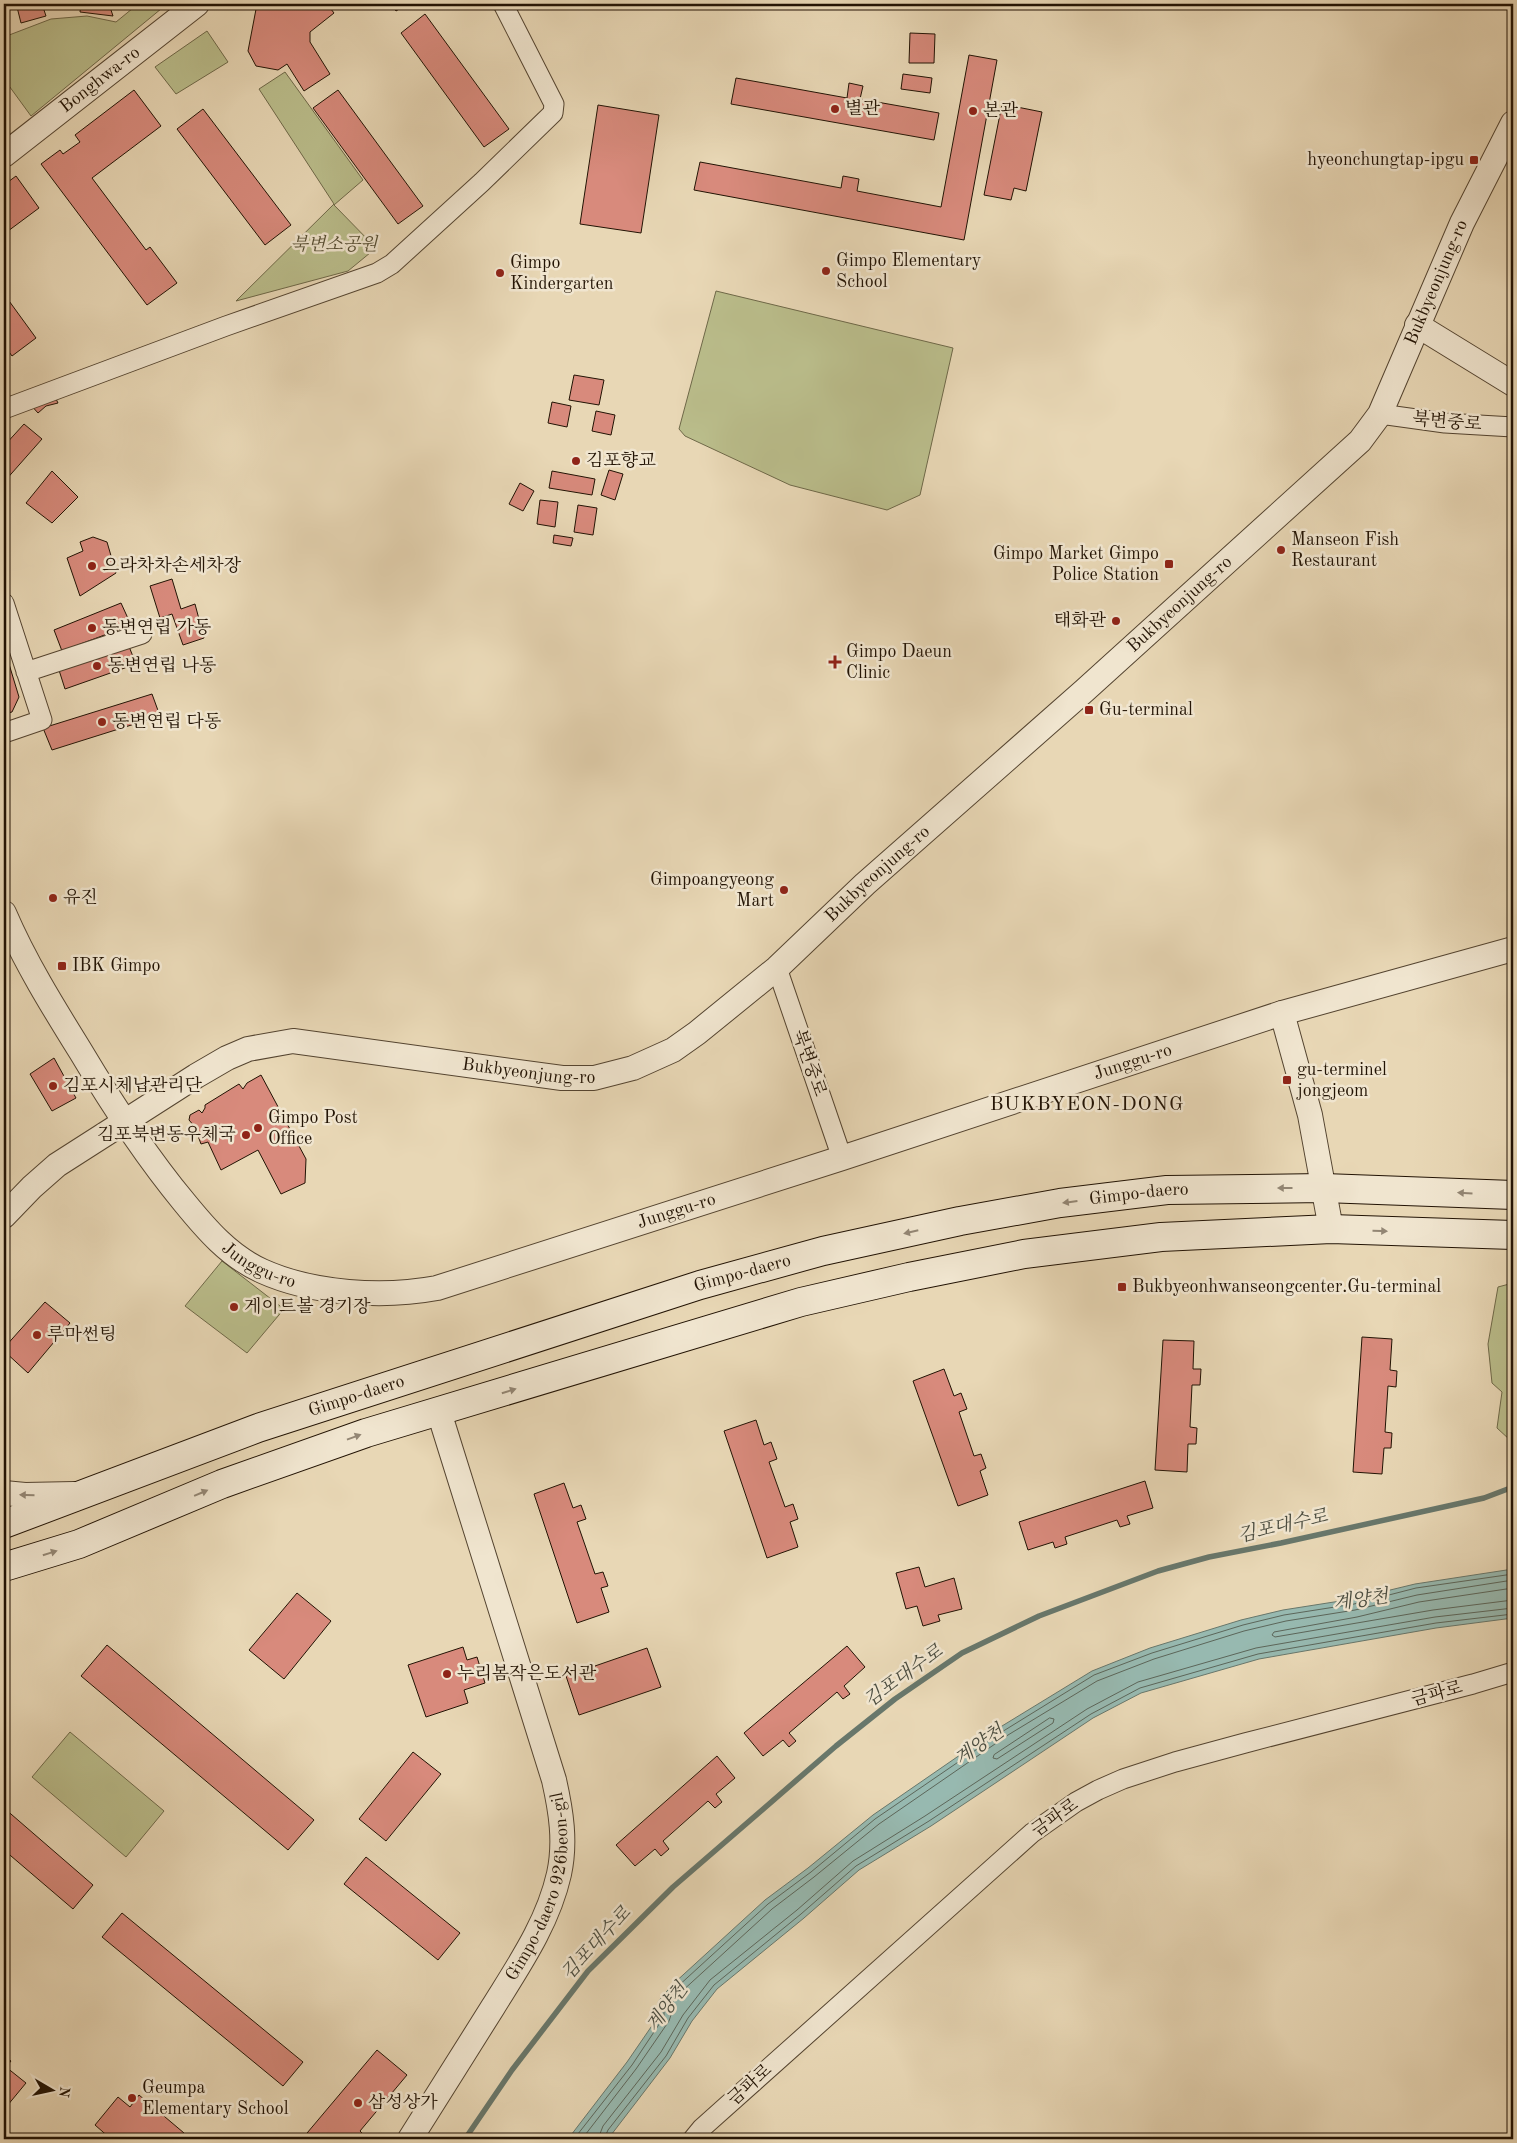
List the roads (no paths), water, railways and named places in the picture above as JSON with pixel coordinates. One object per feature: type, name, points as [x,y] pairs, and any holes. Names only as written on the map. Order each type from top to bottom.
[{"type":"main road","name":"Gimpo-daero","points":[[4,1524],[258,1428],[700,1285],[824,1252],[960,1220],[1060,1203],[1167,1190],[1324,1188],[1513,1195]]},
{"type":"main road","points":[[4,1567],[79,1544],[240,1478],[366,1433],[801,1302],[909,1277],[1024,1254],[1161,1237],[1331,1229],[1513,1235]]},
{"type":"street","name":"Bonghwa-ro","points":[[4,154],[197,4]]},
{"type":"street","points":[[4,409],[226,326],[377,273],[392,264],[482,182],[553,113],[554,104],[503,4]]},
{"type":"street","name":"Bukbyeonjung-ro","points":[[4,1216],[32,1187],[57,1166],[123,1122],[227,1058],[248,1049],[294,1041],[562,1078],[594,1078],[612,1075],[655,1060],[673,1050],[777,968],[865,884],[1084,691],[1360,441],[1380,414],[1417,324],[1462,223],[1513,123]]},
{"type":"street","points":[[1417,324],[1513,384]]},
{"type":"street","name":"북변중로","points":[[1380,414],[1437,422],[1513,427]]},
{"type":"street","points":[[4,603],[42,720],[4,733]]},
{"type":"street","points":[[26,672],[142,634]]},
{"type":"street","name":"Junggu-ro","points":[[4,913],[12,950],[123,1122],[169,1184],[207,1229],[224,1246],[262,1271],[286,1280],[364,1293],[410,1293],[437,1288],[842,1158],[1282,1013],[1513,949]]},
{"type":"street","name":"북변중로","points":[[777,968],[842,1158]]},
{"type":"street","points":[[1282,1013],[1310,1115],[1331,1229]]},
{"type":"street","name":"Gimpo-daero 926beon-gil","points":[[410,2139],[523,1958],[547,1914],[559,1874],[563,1844],[562,1816],[554,1780],[439,1412]]},
{"type":"street","points":[[4,1494],[86,1494]]},
{"type":"street","name":"금파로","points":[[693,2139],[702,2128],[1032,1833],[1076,1802],[1124,1779],[1175,1762],[1513,1672]]},
{"type":"water","name":"계양천","points":[[1513,1569],[1513,1618],[1436,1628],[1259,1659],[1141,1693],[1093,1718],[931,1826],[859,1870],[717,1989],[692,2021],[670,2058],[608,2139],[568,2139],[627,2062],[660,2014],[658,2002],[672,1985],[765,1900],[873,1815],[1002,1726],[1092,1671],[1150,1648],[1241,1620],[1283,1610],[1353,1599],[1415,1584]]},
{"type":"waterway","name":"김포대수로","points":[[465,2139],[512,2070],[588,1971],[673,1887],[836,1746],[895,1699],[962,1653],[1039,1616],[1158,1571],[1209,1557],[1484,1498],[1513,1487]]},
{"type":"place","name":"별관","points":[[835,109]]},
{"type":"place","name":"본관","points":[[973,111]]},
{"type":"place","name":"hyeonchungtap-ipgu","points":[[1474,160]]},
{"type":"place","name":"Gimpo Elementary School","points":[[826,271]]},
{"type":"place","name":"Gimpo Kindergarten","points":[[500,273]]},
{"type":"place","name":"김포향교","points":[[576,461]]},
{"type":"place","name":"Manseon Fish Restaurant","points":[[1281,550]]},
{"type":"place","name":"Gimpo Market Gimpo Police Station","points":[[1169,564]]},
{"type":"place","name":"으라차차손세차장","points":[[92,566]]},
{"type":"place","name":"태화관","points":[[1116,621]]},
{"type":"place","name":"동변연립 가동","points":[[92,628]]},
{"type":"place","name":"Gimpo Daeun Clinic","points":[[835,662]]},
{"type":"place","name":"동변연립 나동","points":[[97,666]]},
{"type":"place","name":"Gu-terminal","points":[[1089,710]]},
{"type":"place","name":"동변연립 다동","points":[[102,722]]},
{"type":"place","name":"Gimpoangyeong Mart","points":[[784,890]]},
{"type":"place","name":"유진","points":[[53,898]]},
{"type":"place","name":"IBK Gimpo","points":[[62,966]]},
{"type":"place","name":"gu-terminel jongjeom","points":[[1287,1080]]},
{"type":"place","name":"김포시체납관리단","points":[[53,1086]]},
{"type":"place","name":"Gimpo Post Office","points":[[258,1128]]},
{"type":"place","name":"김포북변동우체국","points":[[246,1135]]},
{"type":"place","name":"Bukbyeonhwanseongcenter.Gu-terminal","points":[[1122,1287]]},
{"type":"place","name":"게이트볼 경기장","points":[[234,1307]]},
{"type":"place","name":"루마썬팅","points":[[37,1335]]},
{"type":"place","name":"누리봄작은도서관","points":[[447,1674]]},
{"type":"place","name":"Geumpa Elementary School","points":[[132,2098]]},
{"type":"place","name":"삼성상가","points":[[358,2103]]},
{"type":"district","name":"BUKBYEON-DONG","points":[[1087,1105]]},
{"type":"park label","name":"북변소공원","points":[[334,245]]}]
